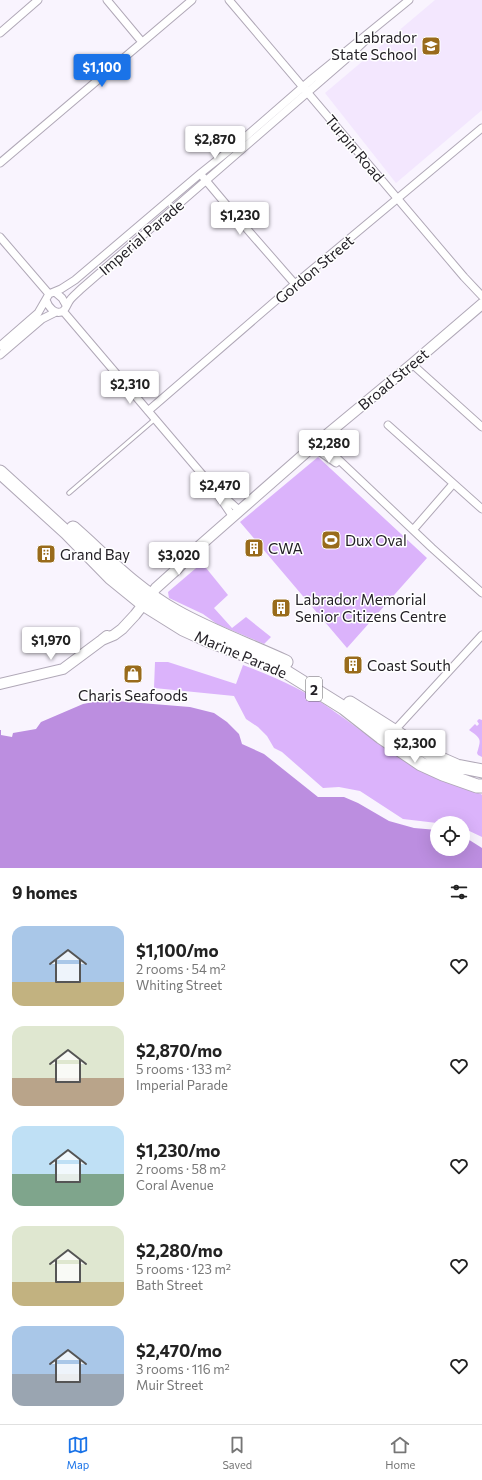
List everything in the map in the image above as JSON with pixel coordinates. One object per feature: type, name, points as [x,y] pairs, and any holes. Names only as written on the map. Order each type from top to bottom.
[{"type":"highway","name":"2","points":[[0,461],[118,570],[146,600]]},
{"type":"highway","name":"2","points":[[0,472],[67,532],[111,578],[146,600]]},
{"type":"highway","name":"Marine Parade","points":[[146,600],[174,610],[207,628],[286,662],[418,747],[457,766],[482,771]]},
{"type":"highway","name":"Marine Parade","points":[[146,600],[184,628],[205,639],[284,670],[344,708],[381,737],[421,764],[442,774],[481,785]]},
{"type":"street","points":[[0,33],[38,0]]},
{"type":"street","points":[[107,0],[142,42]]},
{"type":"street","points":[[0,163],[192,0]]},
{"type":"street","name":"Turpin Road","points":[[229,0],[464,277],[482,296]]},
{"type":"street","name":"Imperial Parade","points":[[1,350],[42,319],[62,309],[81,289],[163,219],[367,34],[409,0]]},
{"type":"street","name":"Imperial Parade","points":[[1,350],[38,313],[50,296],[75,280],[201,173],[306,89]]},
{"type":"street","name":"Gordon Street","points":[[148,411],[294,284],[482,128]]},
{"type":"street","points":[[201,173],[294,284]]},
{"type":"street","points":[[156,211],[163,219]]},
{"type":"street","points":[[0,237],[50,296],[62,298],[62,309]]},
{"type":"street","points":[[50,296],[48,305],[62,309],[237,514]]},
{"type":"street","name":"Broad Street","points":[[146,600],[152,585],[157,580],[196,549],[316,444],[482,304]]},
{"type":"street","points":[[412,364],[482,427]]},
{"type":"street","points":[[388,425],[482,510]]},
{"type":"street","points":[[316,444],[352,473],[482,593]]},
{"type":"street","points":[[413,530],[454,484]]},
{"type":"street","points":[[0,684],[63,669],[102,640],[114,635],[122,629],[146,600]]},
{"type":"street","points":[[394,731],[482,635]]},
{"type":"street","points":[[370,716],[383,729],[427,758],[481,785]]},
{"type":"lane","points":[[69,493],[155,419]]},
{"type":"shaded area","name":"Labrador State School","points":[[435,0],[482,0],[482,110],[396,183],[325,93]]},
{"type":"shaded area","name":"Dux Oval","points":[[318,457],[427,558],[347,648],[240,522]]},
{"type":"shaded area","points":[[202,563],[228,595],[214,608],[232,628],[246,617],[271,637],[264,644],[217,624],[203,614],[169,598],[168,592]]},
{"type":"shaded area","points":[[155,662],[168,662],[236,684],[243,665],[279,680],[324,704],[410,764],[481,794],[482,837],[470,831],[470,816],[430,816],[430,822],[403,819],[360,791],[339,787],[323,788],[282,752],[274,748],[267,736],[258,727],[246,719],[234,696],[154,688]]},
{"type":"shaded area","points":[[104,700],[190,707],[214,713],[227,722],[239,734],[242,744],[264,754],[318,797],[344,797],[358,803],[389,821],[414,828],[430,829],[430,856],[470,856],[470,840],[482,848],[482,868],[0,868],[0,730],[1,735],[12,737],[13,733],[36,729],[41,722],[83,704]]},
{"type":"shaded area","points":[[479,719],[482,720],[482,757],[477,753],[480,742],[476,735],[469,730],[475,724],[477,726],[479,724],[477,721]]},
{"type":"place","name":"Labrador State School","points":[[431,46]]},
{"type":"place","name":"Dux Oval","points":[[331,540]]},
{"type":"place","name":"CWA","points":[[254,548]]},
{"type":"place","name":"Grand Bay","points":[[46,554]]},
{"type":"place","name":"Labrador Memorial Senior Citizens Centre","points":[[281,608]]},
{"type":"place","name":"Coast South","points":[[353,665]]},
{"type":"place","name":"Charis Seafoods","points":[[133,674]]}]
